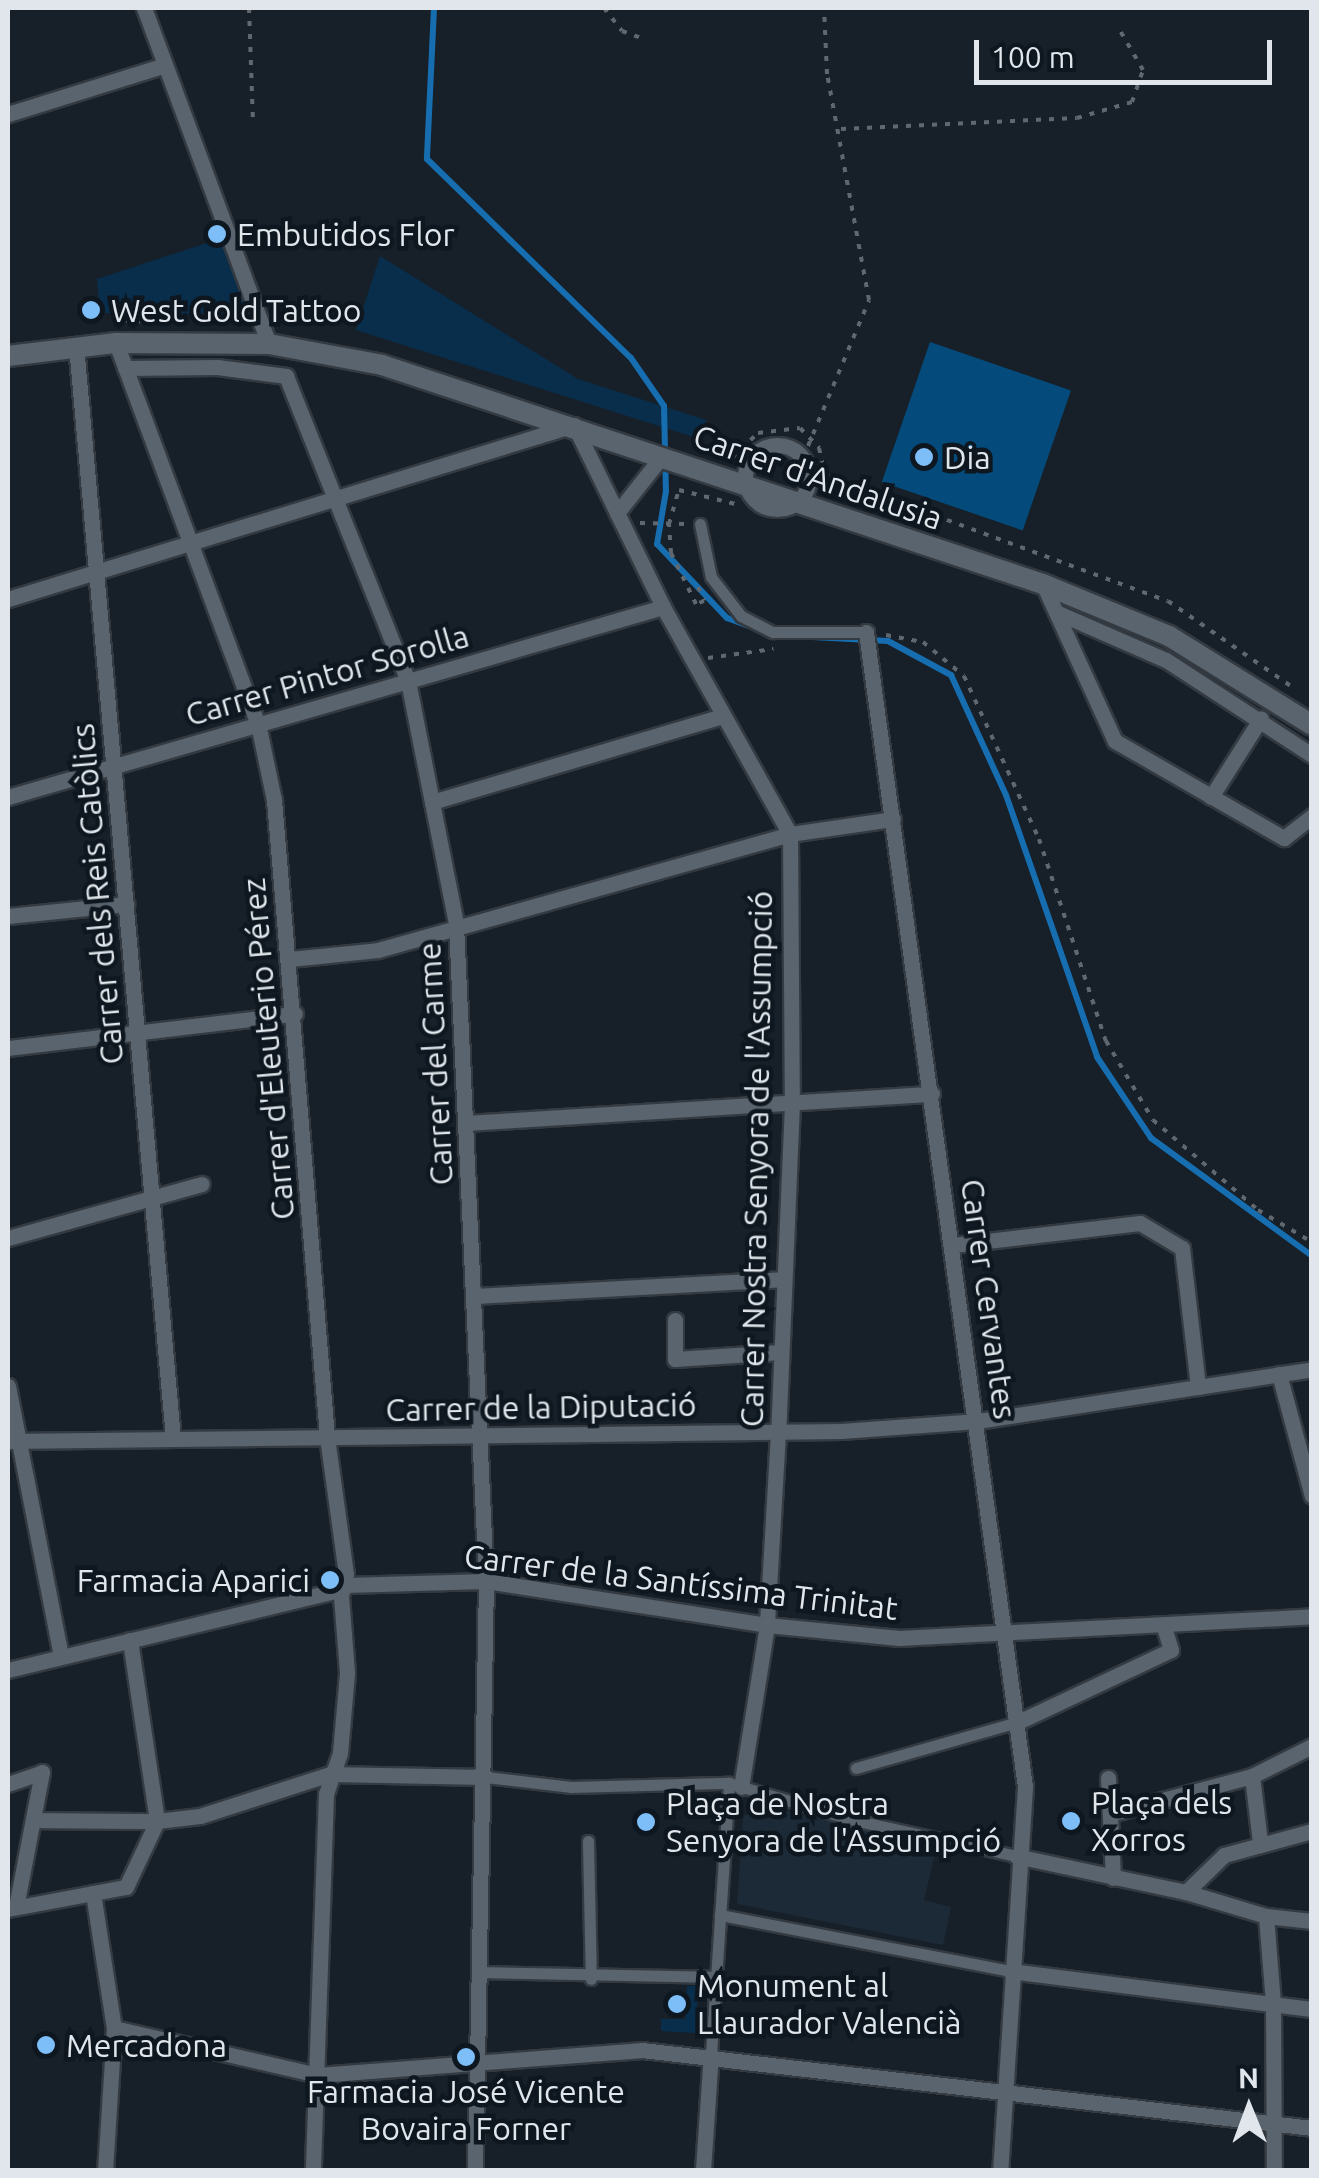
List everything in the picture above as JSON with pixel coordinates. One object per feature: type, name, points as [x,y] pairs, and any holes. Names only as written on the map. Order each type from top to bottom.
[{"type":"street","points":[[144,8],[268,344]]},
{"type":"street","points":[[8,114],[165,65]]},
{"type":"street","name":"Carrer d'Andalusia","points":[[8,356],[116,342],[268,344],[382,364],[1043,584],[1169,636],[1312,725]]},
{"type":"street","name":"Carrer d'Eleuterio Pérez","points":[[116,342],[258,724],[290,959],[347,1674],[340,1753],[330,1774],[313,2170]]},
{"type":"street","name":"Carrer dels Reis Catòlics","points":[[76,345],[173,1438]]},
{"type":"street","name":"Carrer del Carme","points":[[125,368],[217,367],[286,376],[408,680],[456,924],[486,1581],[481,2066],[475,2170]]},
{"type":"street","points":[[8,600],[574,425]]},
{"type":"street","name":"Carrer Nostra Senyora de l'Assumpció","points":[[574,425],[662,607],[790,834],[792,1103],[778,1432],[766,1625],[735,1785]]},
{"type":"street","points":[[741,482],[750,460],[764,448],[784,446],[803,458],[809,485],[798,502]]},
{"type":"street","points":[[617,513],[662,456]]},
{"type":"street","points":[[700,524],[710,577],[741,616],[773,632],[866,632]]},
{"type":"street","points":[[1043,584],[1115,741],[1284,838],[1312,816]]},
{"type":"street","name":"Carrer Pintor Sorolla","points":[[8,796],[662,607]]},
{"type":"street","points":[[1056,612],[1166,660],[1261,718],[1312,755]]},
{"type":"street","name":"Carrer Cervantes","points":[[866,632],[1008,1632],[1026,1787],[1026,1838],[1016,1856]]},
{"type":"street","points":[[432,802],[724,716]]},
{"type":"street","points":[[1212,797],[1261,718]]},
{"type":"street","points":[[290,959],[378,950],[456,924],[790,834],[893,819]]},
{"type":"street","points":[[8,916],[126,904]]},
{"type":"street","points":[[8,1048],[295,1014]]},
{"type":"street","points":[[466,1123],[932,1094]]},
{"type":"street","points":[[8,1238],[202,1184]]},
{"type":"street","points":[[953,1245],[1140,1223],[1182,1248],[1198,1387]]},
{"type":"street","points":[[474,1296],[784,1279]]},
{"type":"street","points":[[674,1320],[675,1359],[781,1352]]},
{"type":"street","name":"Carrer de la Diputació","points":[[11,1443],[778,1432],[978,1420],[1312,1369]]},
{"type":"street","points":[[1279,1374],[1312,1496]]},
{"type":"street","points":[[8,1386],[11,1443],[61,1656]]},
{"type":"street","name":"Carrer de la Santíssima Trinitat","points":[[8,1670],[343,1587],[486,1581],[766,1625],[899,1638],[1312,1616]]},
{"type":"street","points":[[856,1768],[1018,1722],[1172,1650],[1163,1624]]},
{"type":"street","points":[[8,1784],[42,1772],[12,1908],[126,1887],[157,1822],[130,1640]]},
{"type":"street","points":[[1110,1814],[1252,1776],[1312,1746]]},
{"type":"street","points":[[33,1820],[157,1822],[200,1816],[330,1774],[486,1778],[571,1787],[735,1785],[854,1820],[1186,1892],[1266,1916],[1312,1920]]},
{"type":"street","points":[[1252,1776],[1260,1842]]},
{"type":"street","points":[[1108,1778],[1113,1878]]},
{"type":"street","points":[[703,2170],[720,1915],[721,1819],[735,1785]]},
{"type":"street","points":[[1186,1892],[1224,1855],[1260,1842],[1312,1831]]},
{"type":"street","points":[[588,1840],[591,1978]]},
{"type":"street","points":[[1000,2170],[1016,1856]]},
{"type":"street","points":[[93,1893],[114,2028],[105,2170]]},
{"type":"street","points":[[720,1915],[1010,1971],[1312,2008]]},
{"type":"street","points":[[1266,1916],[1274,2003],[1274,2170]]},
{"type":"street","points":[[482,1972],[591,1978],[716,1977]]},
{"type":"street","points":[[114,2028],[318,2075],[481,2066],[642,2050],[711,2054],[1312,2128]]},
{"type":"path","points":[[249,8],[253,122]]},
{"type":"path","points":[[604,8],[622,31],[641,38]]},
{"type":"path","points":[[803,458],[814,441],[869,300],[827,74],[824,8]]},
{"type":"path","points":[[840,130],[1077,118],[1132,102],[1143,70],[1119,29]]},
{"type":"path","points":[[716,454],[734,459],[758,433],[800,428],[814,441],[825,475],[1168,601],[1296,690]]},
{"type":"path","points":[[710,577],[696,584],[704,600],[696,604],[671,553],[669,524],[678,490],[735,506],[741,482]]},
{"type":"path","points":[[617,513],[643,524],[700,524]]},
{"type":"path","points":[[866,632],[923,642],[964,676],[1039,838],[1106,1041],[1153,1120],[1258,1210],[1312,1242]]},
{"type":"path","points":[[694,660],[795,646],[793,633]]},
{"type":"shaded area","points":[[222,238],[249,314],[100,313],[97,279]]},
{"type":"shaded area","points":[[380,256],[578,379],[706,420],[700,439],[356,330]]},
{"type":"shaded area","points":[[767,1805],[936,1849],[924,1900],[951,1907],[943,1945],[737,1904],[743,1816]]},
{"type":"shaded area","points":[[687,1986],[698,1986],[696,2033],[661,2031],[661,2019],[685,2019]]},
{"type":"building","points":[[930,342],[1071,391],[1023,530],[882,482]]},
{"type":"waterway","points":[[434,8],[427,159],[631,358],[664,406],[666,491],[657,544],[727,618],[749,626]]},
{"type":"waterway","points":[[775,635],[888,641],[951,675],[1006,795],[1097,1057],[1151,1138],[1312,1256]]},
{"type":"place","name":"Embutidos Flor","points":[[217,234]]},
{"type":"place","name":"West Gold Tattoo","points":[[91,310]]},
{"type":"place","name":"Dia","points":[[924,457]]},
{"type":"place","name":"Farmacia Aparici","points":[[330,1580]]},
{"type":"place","name":"Plaça dels Xorros","points":[[1071,1821]]},
{"type":"place","name":"Plaça de Nostra Senyora de l'Assumpció","points":[[646,1822]]},
{"type":"place","name":"Monument al Llaurador Valencià","points":[[677,2004]]},
{"type":"place","name":"Mercadona","points":[[46,2045]]},
{"type":"place","name":"Farmacia José Vicente Bovaira Forner","points":[[466,2057]]}]
